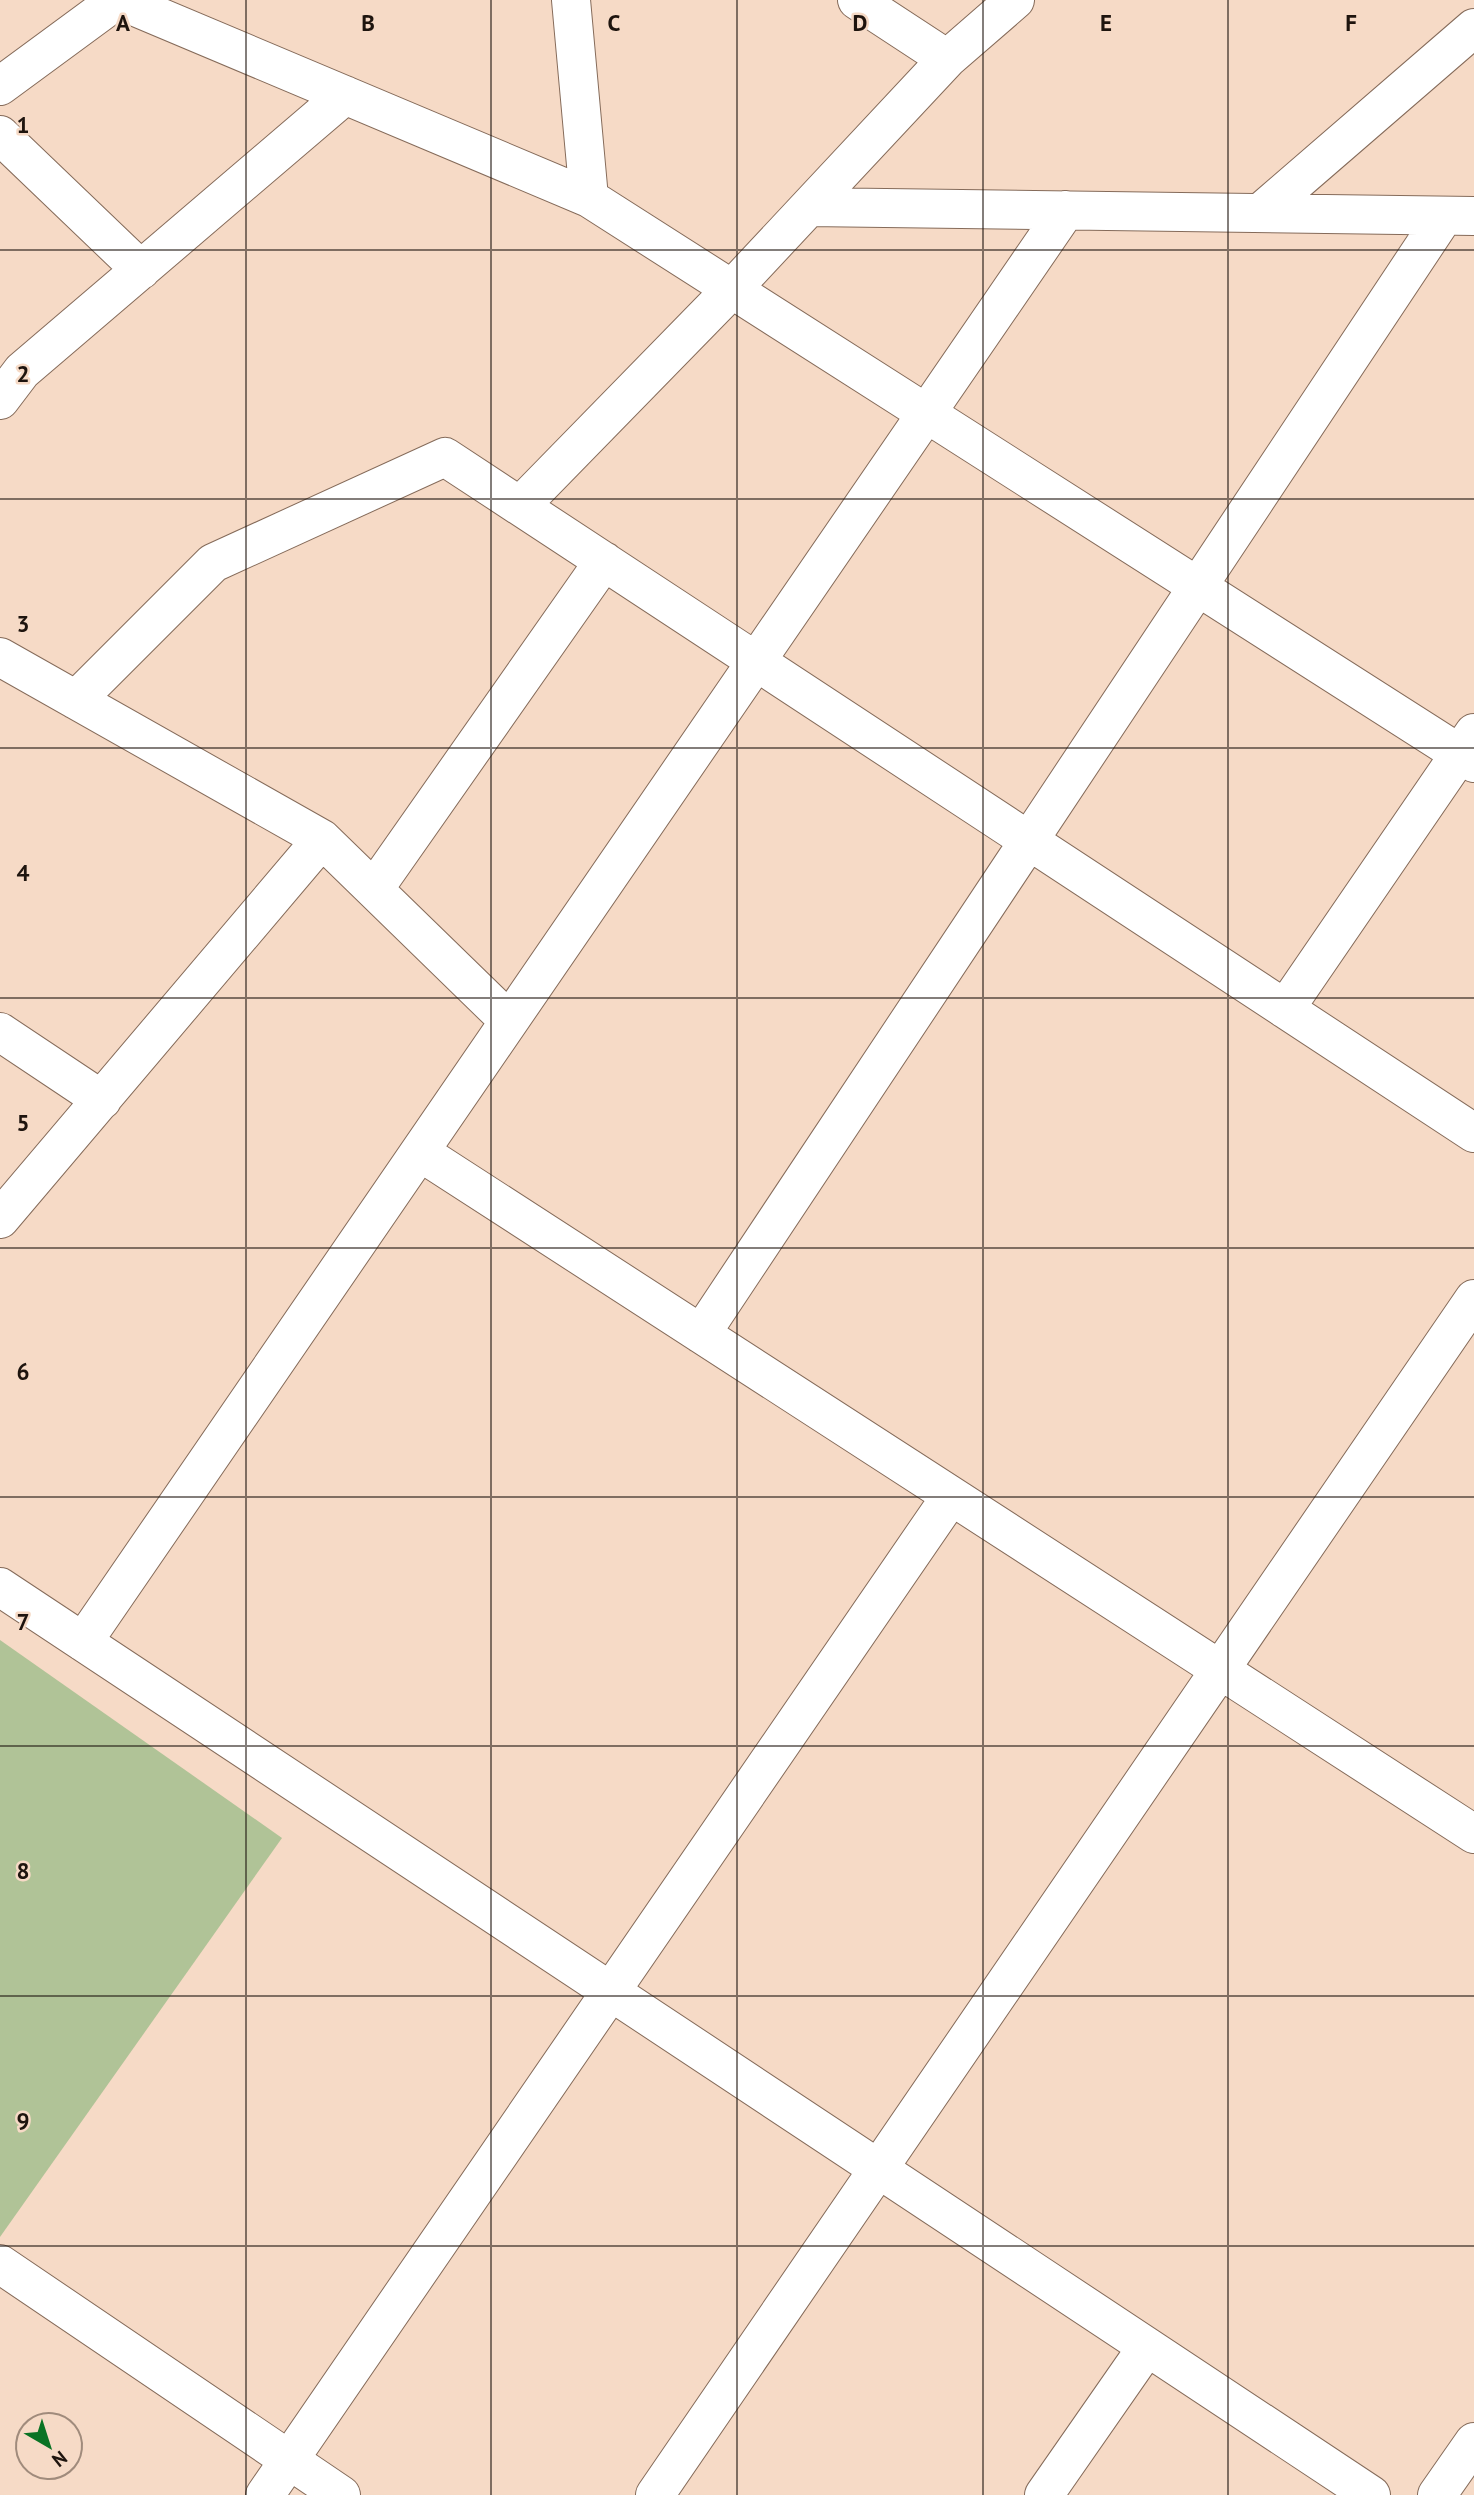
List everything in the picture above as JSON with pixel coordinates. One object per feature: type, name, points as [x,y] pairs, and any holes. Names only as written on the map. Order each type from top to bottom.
[{"type":"street","points":[[0,86],[118,0],[589,198],[1198,587],[1469,750],[1285,1009]]},
{"type":"street","points":[[571,0],[589,198]]},
{"type":"street","points":[[857,0],[947,59]]},
{"type":"street","points":[[520,506],[732,289],[947,59],[1015,0]]},
{"type":"street","points":[[1260,214],[1474,28]]},
{"type":"street","points":[[0,400],[22,371],[345,95]]},
{"type":"street","points":[[0,135],[141,270]]},
{"type":"street","points":[[809,207],[1459,216]]},
{"type":"street","points":[[83,1642],[1066,210]]},
{"type":"street","points":[[701,1334],[1198,587],[1459,216]]},
{"type":"street","points":[[76,701],[213,563],[445,457],[1474,1133]]},
{"type":"street","points":[[374,890],[604,561]]},
{"type":"street","points":[[0,657],[322,839],[509,1021]]},
{"type":"street","points":[[0,1219],[322,839]]},
{"type":"street","points":[[0,1032],[102,1100]]},
{"type":"street","points":[[419,1152],[1474,1834]]},
{"type":"street","points":[[655,2495],[1474,1299]]},
{"type":"street","points":[[265,2495],[951,1496]]},
{"type":"street","points":[[0,1587],[1371,2495]]},
{"type":"street","points":[[0,2264],[341,2495]]},
{"type":"street","points":[[1044,2495],[1147,2347]]},
{"type":"street","points":[[1437,2495],[1474,2442]]},
{"type":"green space","points":[[0,1640],[282,1838],[0,2237]]}]
